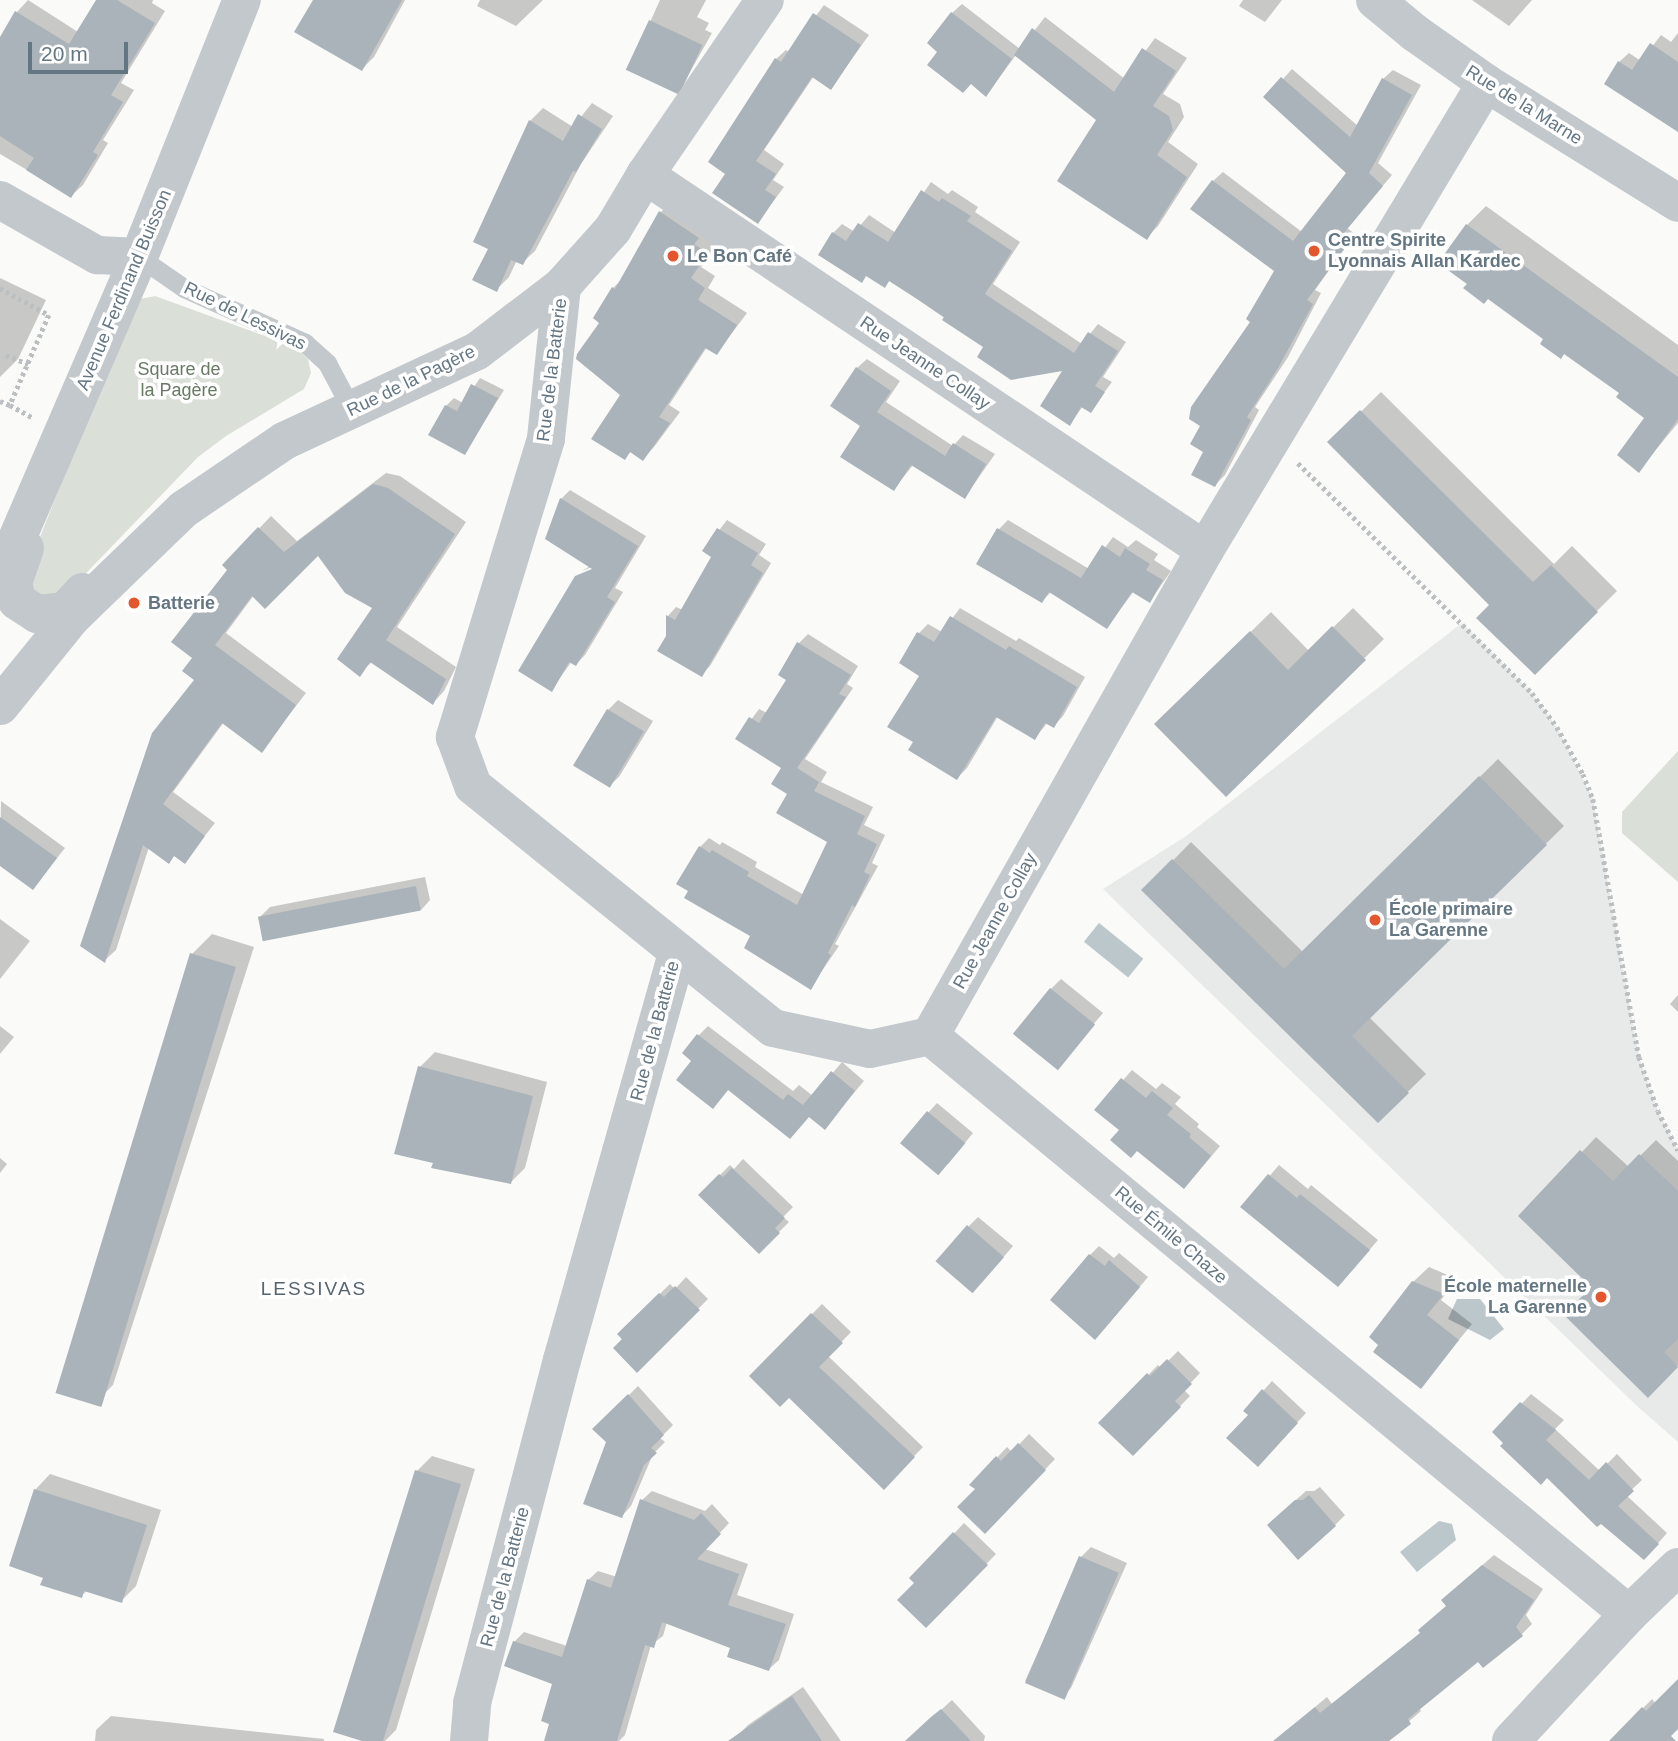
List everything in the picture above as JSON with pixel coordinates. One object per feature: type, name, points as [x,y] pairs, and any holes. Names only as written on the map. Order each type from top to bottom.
[{"type":"street","name":"Avenue Ferdinand Buisson","points":[[0,578],[139,257],[243,0]]},
{"type":"street","name":"Rue de la Pagère","points":[[0,706],[72,617],[184,509],[284,441],[477,351],[562,286],[613,229],[645,175],[765,0]]},
{"type":"street","name":"Rue de la Marne","points":[[1375,0],[1415,33],[1486,83],[1678,203]]},
{"type":"street","name":"Rue Jeanne Collay","points":[[930,1036],[1205,550],[1486,83]]},
{"type":"street","name":"Rue Jeanne Collay","points":[[645,175],[1205,550]]},
{"type":"street","points":[[0,200],[97,254],[139,257]]},
{"type":"street","name":"Rue de la Batterie","points":[[469,1741],[472,1703],[562,1360],[677,953],[474,786],[456,737],[546,439],[562,286]]},
{"type":"street","points":[[63,434],[49,491],[13,582],[17,601],[37,614],[65,611],[107,567],[155,538]]},
{"type":"street","points":[[677,953],[773,1028],[870,1049],[930,1036]]},
{"type":"street","name":"Rue Émile Chaze","points":[[930,1036],[1629,1614]]},
{"type":"street","points":[[1511,1741],[1629,1614],[1678,1567]]},
{"type":"lane","name":"Rue de Lessivas","points":[[139,257],[184,288],[305,342],[327,363],[352,410]]},
{"type":"path","points":[[0,288],[49,315],[10,405]]},
{"type":"path","points":[[6,355],[28,365]]},
{"type":"path","points":[[0,401],[63,434]]},
{"type":"path","points":[[1269,444],[1307,469],[1510,669],[1557,727],[1583,774],[1593,799],[1639,1057],[1658,1111],[1678,1150]]},
{"type":"shaded area","name":"École primaire La Garenne","points":[[1462,623],[1532,693],[1557,727],[1593,799],[1639,1057],[1658,1111],[1678,1150],[1678,1442],[1637,1406],[1103,889],[1186,836]]},
{"type":"shaded area","points":[[1099,923],[1143,959],[1128,978],[1084,942]]},
{"type":"shaded area","points":[[1457,1299],[1480,1299],[1504,1329],[1490,1340],[1448,1319]]},
{"type":"shaded area","points":[[1439,1521],[1452,1524],[1456,1540],[1417,1572],[1400,1552]]},
{"type":"green space","name":"Square de la Pagère","points":[[155,296],[295,347],[308,359],[311,373],[304,389],[226,436],[198,457],[66,594],[39,597],[26,577],[40,537],[130,310],[140,299]]},
{"type":"green space","points":[[1678,751],[1678,882],[1622,833],[1622,812]]},
{"type":"building","points":[[96,0],[117,0],[155,23],[111,95],[123,102],[93,152],[98,155],[71,198],[26,170],[34,158],[0,136],[0,37],[15,11],[69,44]]},
{"type":"building","points":[[313,0],[402,0],[362,71],[294,32]]},
{"type":"building","points":[[951,12],[1012,59],[986,97],[971,84],[963,93],[927,65],[937,52],[927,43]]},
{"type":"building","points":[[813,13],[861,45],[831,90],[812,77],[756,161],[776,174],[765,190],[776,197],[758,224],[712,193],[725,174],[708,162],[775,58],[781,62]]},
{"type":"building","points":[[649,20],[702,45],[679,95],[626,70]]},
{"type":"building","points":[[1032,28],[1114,92],[1142,48],[1176,71],[1153,106],[1169,116],[1173,130],[1157,155],[1187,177],[1147,240],[1057,181],[1096,120],[1014,55]]},
{"type":"building","points":[[1650,43],[1678,62],[1678,132],[1604,84],[1618,61],[1632,70]]},
{"type":"building","points":[[1281,77],[1350,137],[1382,78],[1412,95],[1369,173],[1383,186],[1339,239],[1347,245],[1307,300],[1313,304],[1247,417],[1251,420],[1215,487],[1191,475],[1203,452],[1190,444],[1200,426],[1189,419],[1191,407],[1250,322],[1246,319],[1274,271],[1190,209],[1212,180],[1293,241],[1346,173],[1263,97]]},
{"type":"building","points":[[578,114],[602,129],[576,172],[573,171],[523,265],[511,260],[497,292],[472,280],[488,249],[473,242],[529,120],[563,141]]},
{"type":"building","points":[[921,190],[939,202],[942,198],[971,216],[967,221],[1012,251],[985,294],[1074,353],[1088,332],[1118,351],[1095,386],[1105,392],[1091,413],[1081,407],[1070,426],[1040,406],[1062,371],[1011,380],[977,357],[983,347],[942,320],[944,317],[917,299],[889,281],[885,288],[866,276],[862,283],[818,255],[832,232],[846,241],[858,223],[888,242]]},
{"type":"building","points":[[659,211],[699,238],[694,244],[708,253],[691,278],[705,288],[698,300],[737,325],[717,355],[705,348],[659,417],[670,423],[643,461],[630,452],[625,460],[591,439],[620,395],[576,359],[599,323],[593,318],[612,287],[615,289]]},
{"type":"building","points":[[1466,224],[1678,377],[1678,419],[1639,473],[1617,455],[1644,418],[1616,397],[1619,393],[1564,354],[1561,359],[1540,344],[1543,339],[1488,299],[1484,304],[1463,288],[1467,284],[1438,263]]},
{"type":"building","points":[[856,367],[891,391],[877,412],[945,456],[953,443],[986,464],[965,499],[911,465],[894,491],[840,457],[860,426],[830,406]]},
{"type":"building","points":[[471,384],[498,398],[465,455],[428,435],[445,405],[457,411]]},
{"type":"building","points":[[1360,410],[1533,582],[1551,565],[1598,612],[1535,675],[1476,618],[1489,605],[1327,442]]},
{"type":"building","points":[[373,484],[388,488],[455,534],[386,640],[446,679],[433,705],[370,662],[360,677],[337,659],[372,608],[345,593],[318,556],[265,609],[252,596],[215,645],[296,705],[262,753],[222,723],[163,804],[205,836],[185,864],[174,856],[169,864],[143,845],[105,963],[80,946],[152,733],[194,680],[182,671],[192,658],[171,642],[227,570],[222,565],[258,527],[284,552]]},
{"type":"building","points":[[560,498],[638,546],[607,597],[615,602],[576,666],[569,662],[552,692],[518,671],[575,576],[592,569],[545,539]]},
{"type":"building","points":[[717,528],[758,553],[751,565],[763,573],[702,677],[657,651],[666,636],[666,615],[675,620],[711,557],[702,551]]},
{"type":"building","points":[[997,528],[1081,578],[1102,545],[1120,557],[1125,548],[1150,564],[1146,570],[1163,580],[1150,603],[1132,592],[1107,629],[1049,592],[1042,603],[976,564]]},
{"type":"building","points":[[950,616],[1006,650],[1009,646],[1077,687],[1054,728],[1045,723],[1035,740],[996,717],[957,780],[908,750],[913,742],[887,727],[919,676],[899,663],[917,632],[934,642]]},
{"type":"building","points":[[1332,626],[1366,660],[1226,797],[1154,724],[1250,631],[1288,670]]},
{"type":"building","points":[[797,642],[851,675],[839,694],[846,697],[797,768],[819,782],[814,791],[865,816],[857,834],[877,844],[864,872],[870,875],[855,907],[852,905],[828,953],[831,955],[811,990],[744,948],[750,936],[684,898],[688,891],[676,884],[699,846],[710,853],[712,850],[749,872],[747,876],[797,905],[827,842],[776,813],[787,794],[771,784],[781,768],[735,739],[749,717],[759,723],[786,680],[778,675]]},
{"type":"building","points":[[607,709],[644,731],[610,788],[573,766]]},
{"type":"building","points":[[1479,776],[1547,845],[1352,1036],[1409,1093],[1378,1123],[1141,890],[1172,859],[1284,969]]},
{"type":"building","points":[[0,817],[57,858],[33,890],[0,866]]},
{"type":"building","points":[[416,886],[421,911],[263,941],[258,917]]},
{"type":"building","points":[[190,953],[236,967],[101,1407],[56,1393]]},
{"type":"building","points":[[1050,988],[1095,1025],[1058,1070],[1013,1034]]},
{"type":"building","points":[[697,1034],[783,1100],[788,1094],[803,1105],[831,1071],[855,1091],[825,1130],[809,1117],[790,1139],[728,1090],[713,1109],[676,1080],[691,1061],[682,1053]]},
{"type":"building","points":[[418,1066],[533,1096],[511,1184],[431,1168],[433,1163],[394,1154]]},
{"type":"building","points":[[1121,1078],[1146,1098],[1152,1091],[1173,1108],[1167,1115],[1191,1134],[1189,1137],[1211,1156],[1184,1189],[1137,1151],[1131,1158],[1110,1140],[1119,1130],[1094,1110]]},
{"type":"building","points":[[927,1111],[965,1143],[938,1175],[900,1143]]},
{"type":"building","points":[[1580,1150],[1613,1181],[1639,1154],[1678,1191],[1678,1339],[1664,1352],[1678,1367],[1648,1398],[1564,1315],[1591,1287],[1518,1216]]},
{"type":"building","points":[[732,1168],[785,1218],[775,1228],[780,1233],[759,1254],[698,1195],[719,1174],[723,1177]]},
{"type":"building","points":[[1268,1174],[1297,1198],[1300,1194],[1370,1250],[1338,1287],[1240,1207]]},
{"type":"building","points":[[967,1225],[1004,1257],[972,1293],[936,1261]]},
{"type":"building","points":[[1089,1254],[1105,1266],[1109,1260],[1140,1287],[1095,1340],[1050,1300]]},
{"type":"building","points":[[1412,1281],[1444,1294],[1427,1315],[1459,1340],[1421,1389],[1373,1352],[1378,1345],[1369,1337]]},
{"type":"building","points":[[675,1286],[700,1310],[637,1373],[613,1348],[622,1339],[617,1334],[659,1293],[664,1297]]},
{"type":"building","points":[[811,1313],[843,1343],[819,1367],[915,1457],[884,1490],[789,1398],[780,1407],[749,1376]]},
{"type":"building","points":[[1167,1359],[1192,1384],[1175,1401],[1181,1407],[1133,1456],[1098,1423],[1147,1373],[1150,1376]]},
{"type":"building","points":[[1262,1389],[1298,1423],[1258,1467],[1226,1438],[1248,1415],[1243,1411]]},
{"type":"building","points":[[628,1394],[664,1435],[651,1448],[657,1453],[644,1465],[622,1518],[583,1504],[606,1442],[592,1429]]},
{"type":"building","points":[[1520,1402],[1556,1430],[1546,1440],[1589,1480],[1606,1462],[1634,1491],[1618,1506],[1659,1544],[1644,1560],[1601,1524],[1597,1527],[1547,1478],[1541,1485],[1500,1446],[1503,1443],[1492,1432]]},
{"type":"building","points":[[1018,1443],[1046,1470],[985,1534],[957,1507],[975,1489],[969,1485],[996,1456],[1001,1461]]},
{"type":"building","points":[[415,1470],[461,1484],[383,1741],[362,1741],[333,1732]]},
{"type":"building","points":[[34,1489],[147,1525],[122,1603],[84,1591],[82,1598],[40,1585],[43,1578],[9,1566]]},
{"type":"building","points":[[1309,1495],[1336,1526],[1298,1560],[1267,1525],[1295,1500],[1303,1500]]},
{"type":"building","points":[[640,1499],[694,1520],[701,1513],[721,1534],[697,1559],[739,1574],[728,1605],[786,1624],[769,1671],[727,1657],[730,1648],[662,1622],[654,1648],[645,1645],[617,1741],[544,1741],[549,1724],[541,1721],[552,1684],[504,1666],[513,1641],[562,1657],[587,1579],[611,1588]]},
{"type":"building","points":[[953,1532],[988,1565],[926,1628],[897,1600],[914,1583],[909,1578]]},
{"type":"building","points":[[1079,1556],[1119,1573],[1065,1700],[1025,1683]]},
{"type":"building","points":[[1482,1565],[1534,1600],[1516,1627],[1523,1636],[1483,1668],[1478,1662],[1408,1719],[1411,1724],[1389,1741],[1273,1741],[1315,1707],[1320,1713],[1420,1633],[1418,1630],[1446,1606],[1441,1600]]},
{"type":"building","points":[[1678,1679],[1678,1729],[1671,1736],[1676,1741],[1609,1741],[1642,1707],[1646,1711]]},
{"type":"building","points":[[792,1696],[822,1741],[728,1741]]},
{"type":"building","points":[[941,1709],[971,1741],[905,1741],[931,1717]]},
{"type":"place","name":"Centre Spirite Lyonnais Allan Kardec","points":[[1314,251]]},
{"type":"place","name":"Le Bon Café","points":[[673,256]]},
{"type":"place","name":"Batterie","points":[[134,603]]},
{"type":"place","name":"École primaire La Garenne","points":[[1375,920]]},
{"type":"place","name":"École maternelle La Garenne","points":[[1601,1297]]},
{"type":"district","name":"LESSIVAS","points":[[314,1289]]}]
